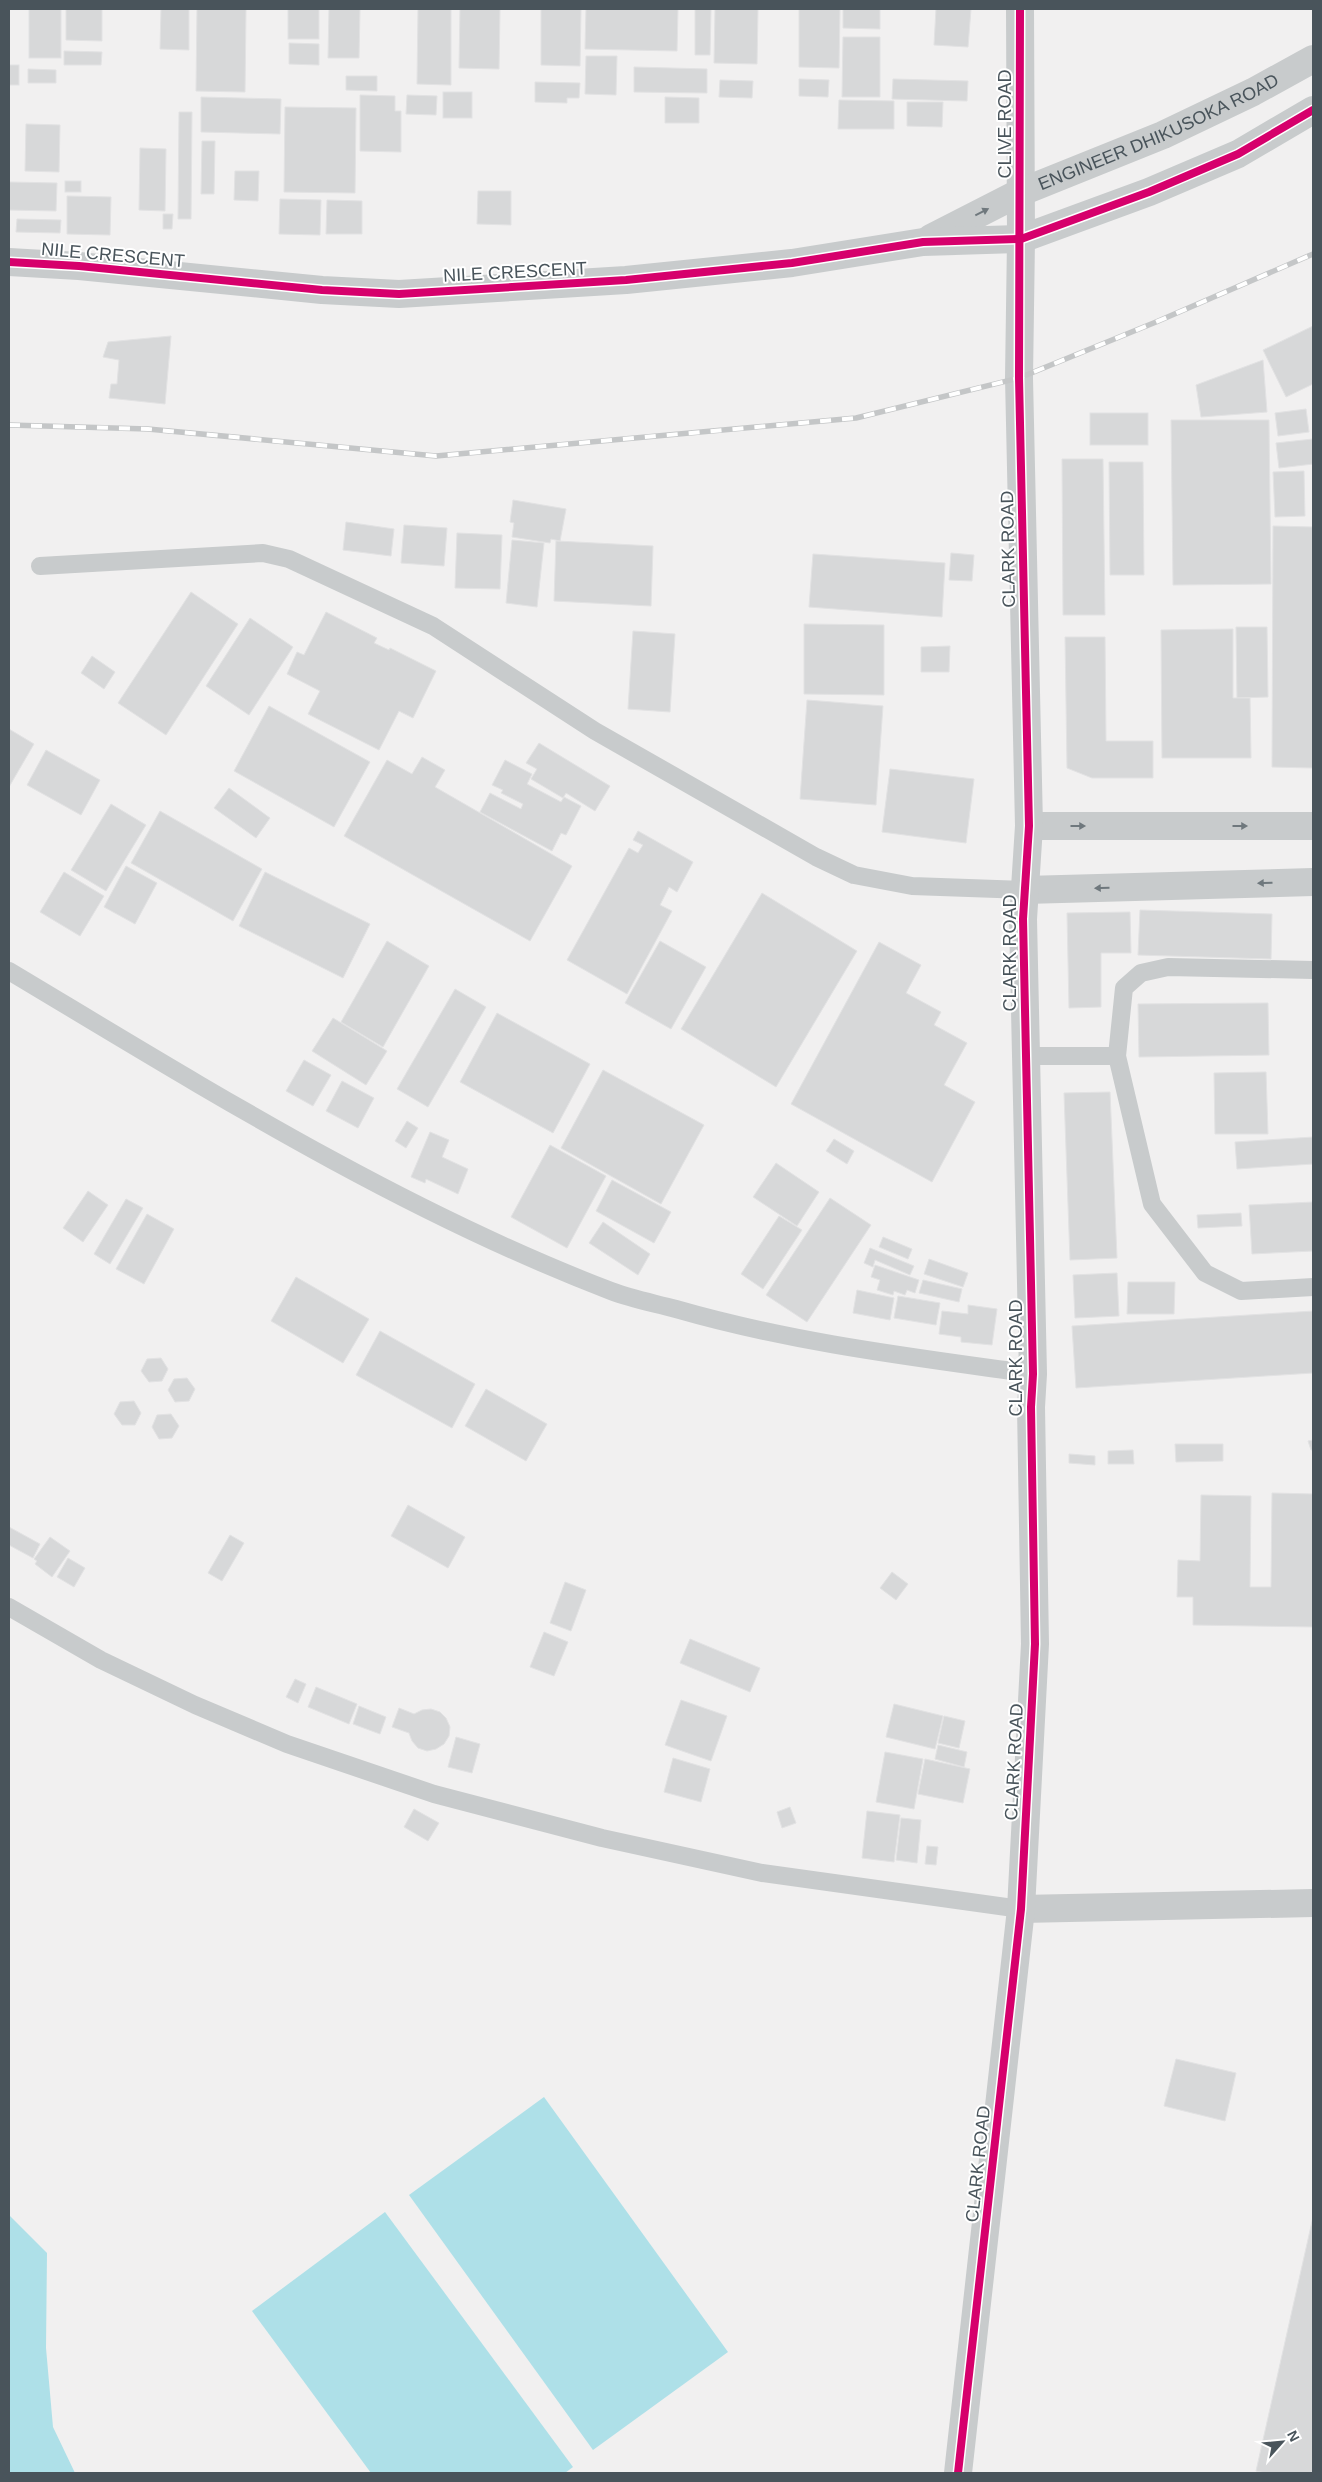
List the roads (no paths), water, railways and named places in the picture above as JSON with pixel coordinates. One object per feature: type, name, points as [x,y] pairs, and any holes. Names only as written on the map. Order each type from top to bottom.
[{"type":"street","name":"CLIVE ROAD","points":[[1020,9],[1021,239]]},
{"type":"street","name":"ENGINEER DHIKUSOKA ROAD","points":[[923,242],[1020,193],[1163,134],[1253,92],[1313,59]]},
{"type":"street","points":[[1021,239],[1149,192],[1238,154],[1313,110]]},
{"type":"street","name":"NILE CRESCENT","points":[[9,262],[79,266],[322,290],[399,294],[626,280],[792,263],[923,242],[1021,239]]},
{"type":"street","name":"CLARK ROAD","points":[[958,2473],[1022,1909],[1035,1644],[1031,1407],[1033,1374],[1023,920],[1029,826],[1019,378],[1021,239]]},
{"type":"street","points":[[1029,826],[1313,826]]},
{"type":"street","points":[[1025,890],[1313,882]]},
{"type":"street","points":[[1022,1909],[1313,1902]]},
{"type":"lane","points":[[40,566],[263,553],[289,559],[433,626],[595,731],[816,857],[854,875],[912,886],[1025,890]]},
{"type":"lane","points":[[1313,970],[1168,967],[1141,973],[1124,988],[1117,1056],[1152,1204],[1205,1274],[1241,1291],[1313,1288]]},
{"type":"lane","points":[[9,972],[306,1146],[466,1229],[613,1291],[721,1322],[831,1346],[1033,1374]]},
{"type":"lane","points":[[1026,1056],[1117,1056]]},
{"type":"lane","points":[[9,1607],[101,1660],[196,1705],[287,1744],[434,1794],[602,1838],[762,1873],[1022,1909]]},
{"type":"water","points":[[544,2097],[728,2352],[593,2450],[409,2195]]},
{"type":"water","points":[[385,2212],[573,2467],[565,2473],[371,2473],[252,2311]]},
{"type":"water","points":[[9,2215],[47,2253],[46,2348],[53,2427],[75,2473],[9,2473]]},
{"type":"railway","points":[[9,425],[148,429],[436,456],[856,418],[1019,378],[1156,322],[1313,254]]}]
